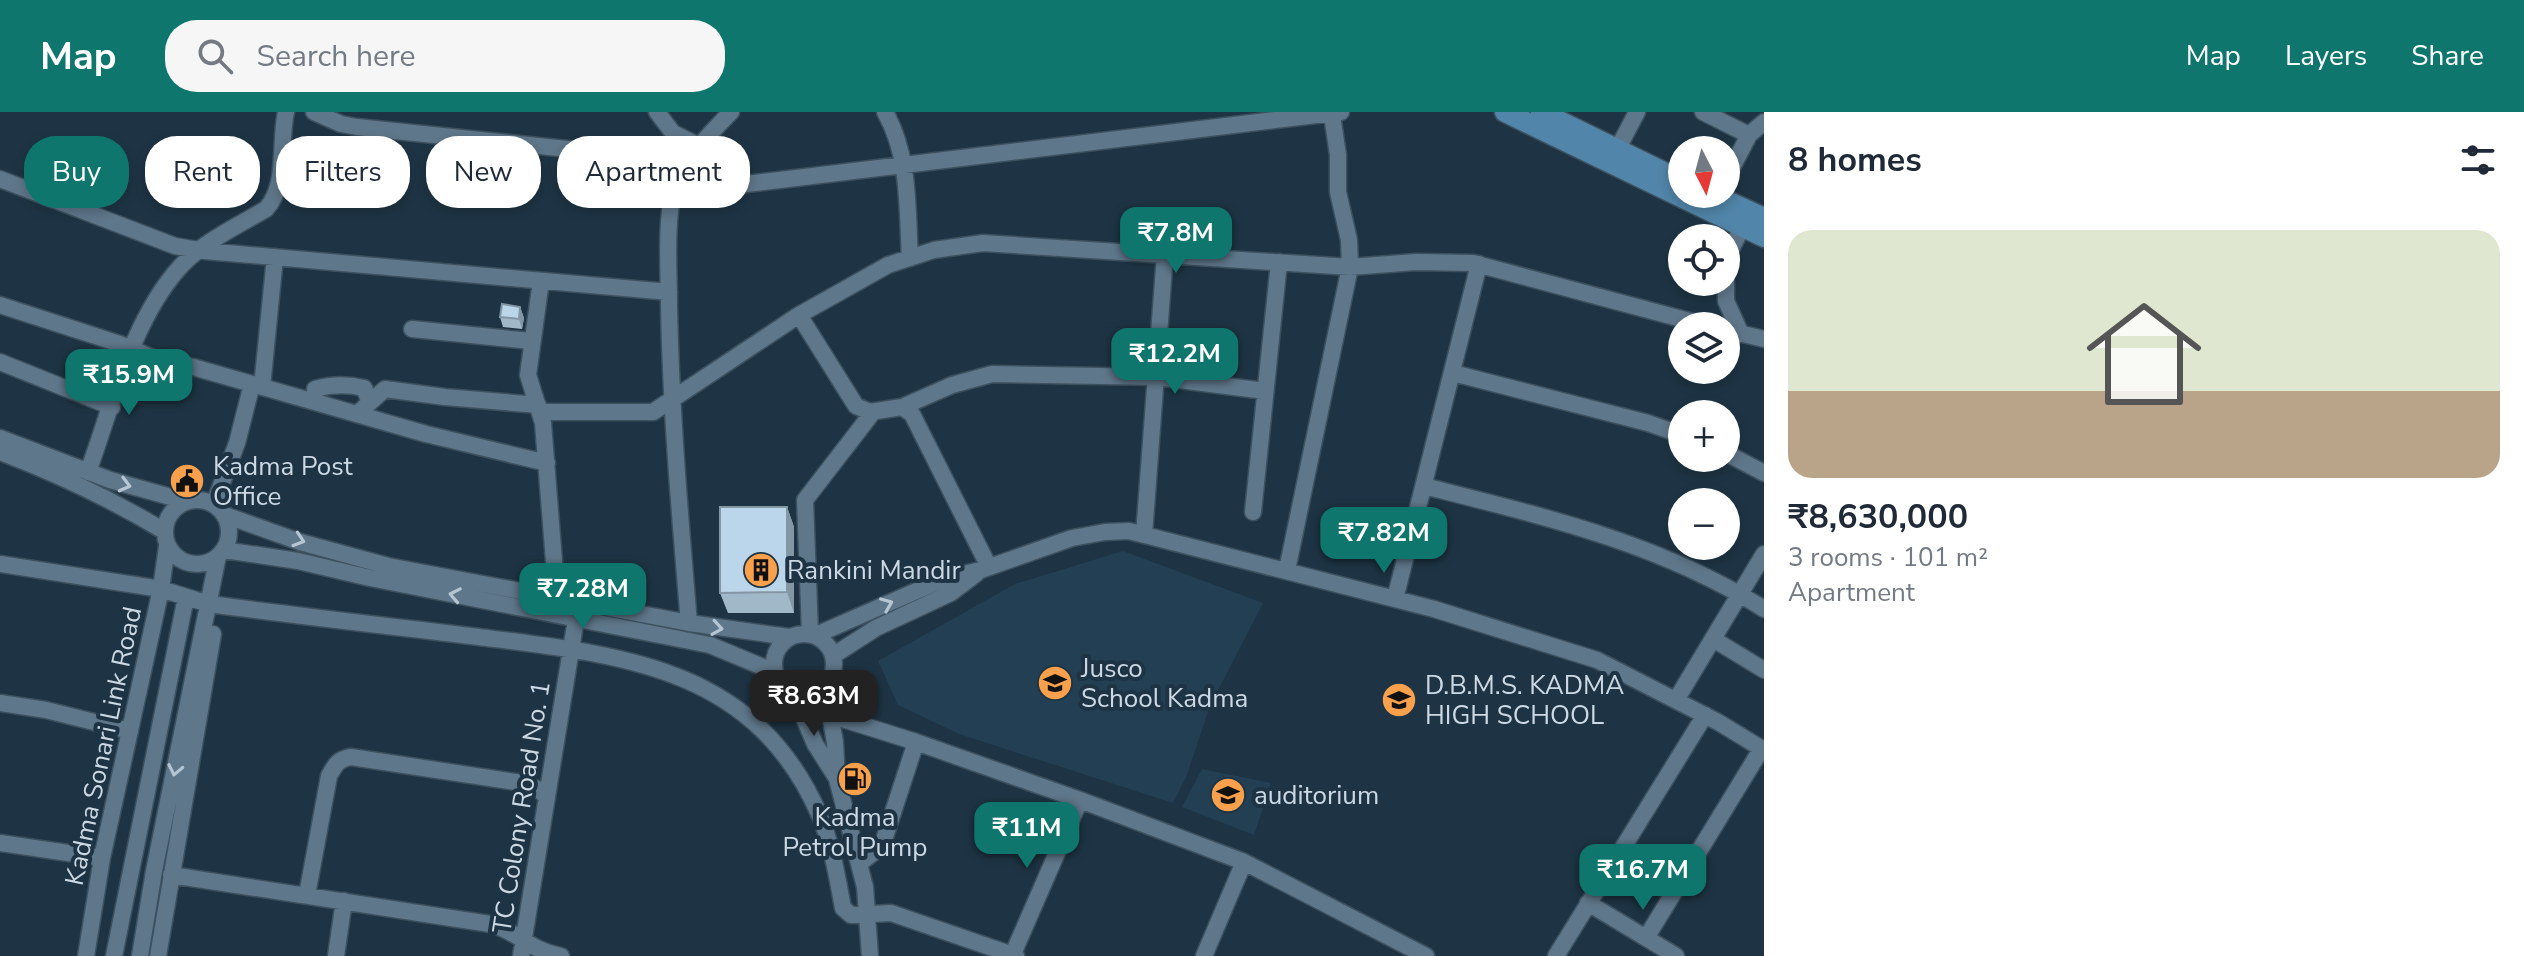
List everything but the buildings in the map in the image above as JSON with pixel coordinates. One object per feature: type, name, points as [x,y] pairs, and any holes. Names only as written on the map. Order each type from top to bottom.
[{"type":"main road","points":[[1505,112],[1764,237]]},
{"type":"main road","points":[[1541,112],[1668,174]]},
{"type":"main road","points":[[1740,204],[1764,218]]},
{"type":"street","points":[[88,472],[132,349],[164,287],[198,250],[272,203],[278,182],[286,112]]},
{"type":"street","points":[[314,112],[341,124],[357,127],[557,148]]},
{"type":"street","points":[[657,112],[679,136]]},
{"type":"street","points":[[708,136],[731,112]]},
{"type":"street","points":[[885,112],[895,129],[904,165],[910,258]]},
{"type":"street","points":[[1617,150],[1637,112]]},
{"type":"street","points":[[1703,112],[1756,124],[1740,153]]},
{"type":"street","points":[[750,184],[1337,113],[1338,192],[1349,240],[1350,267],[1287,570]]},
{"type":"street","points":[[0,179],[175,246],[198,250],[669,292]]},
{"type":"street","points":[[672,208],[669,292],[671,401],[689,623]]},
{"type":"street","points":[[1740,231],[1742,227]]},
{"type":"street","points":[[357,414],[385,389],[539,409],[644,413],[661,408],[799,315],[888,265],[934,250],[983,243],[1350,267],[1416,262],[1479,264],[1668,315]]},
{"type":"street","points":[[1144,535],[1165,254]]},
{"type":"street","points":[[158,956],[221,553],[229,539],[229,527],[220,510],[237,443],[257,386],[275,257]]},
{"type":"street","points":[[1253,512],[1279,262]]},
{"type":"street","points":[[1395,599],[1479,264]]},
{"type":"street","points":[[541,281],[528,375],[539,409],[547,463],[557,599]]},
{"type":"street","points":[[0,305],[158,360],[547,463]]},
{"type":"street","points":[[799,315],[856,406],[863,411],[902,407],[952,385],[992,374],[1156,377],[1265,391]]},
{"type":"street","points":[[412,329],[531,341]]},
{"type":"street","points":[[1740,334],[1764,339]]},
{"type":"street","points":[[0,362],[112,407]]},
{"type":"street","points":[[1453,373],[1668,430]]},
{"type":"street","points":[[315,389],[343,384],[364,388],[370,402]]},
{"type":"street","points":[[902,407],[912,414],[985,569]]},
{"type":"street","points":[[813,634],[805,500],[873,412]]},
{"type":"street","points":[[0,438],[88,472],[185,501],[200,499],[300,542],[388,566],[689,623],[789,637],[813,634],[946,578],[985,569],[1072,538],[1129,531],[1395,599],[1597,660],[1705,715],[1763,749],[1646,938]]},
{"type":"street","points":[[0,452],[113,500],[165,538],[176,557],[190,564],[205,563],[221,553],[298,561],[710,645],[775,672]]},
{"type":"street","points":[[1740,459],[1763,470]]},
{"type":"street","points":[[1424,486],[1619,539],[1675,561],[1764,609]]},
{"type":"street","points":[[165,538],[167,518],[174,508],[185,501]]},
{"type":"street","name":"Kadma Sonari Link Road","points":[[86,956],[102,858],[161,589],[165,538]]},
{"type":"street","points":[[1676,700],[1764,554]]},
{"type":"street","points":[[0,564],[161,589],[214,604],[571,649],[655,667],[699,684],[741,711],[776,745],[802,779],[820,816],[833,858],[843,908],[851,915],[891,913],[1013,956],[1080,800]]},
{"type":"street","points":[[834,655],[876,628],[951,593],[985,569]]},
{"type":"street","points":[[114,956],[186,597]]},
{"type":"street","points":[[140,956],[154,871],[214,604]]},
{"type":"street","name":"TC Colony Road No. 1","points":[[522,949],[576,619]]},
{"type":"street","points":[[789,637],[779,646],[774,659],[775,672],[782,684],[793,692],[806,694],[819,690],[830,681],[835,668],[834,655],[827,643],[813,634]]},
{"type":"street","points":[[1713,639],[1764,670]]},
{"type":"street","points":[[819,690],[830,715],[837,779],[860,863],[869,914],[870,956]]},
{"type":"street","points":[[793,692],[815,744],[837,779]]},
{"type":"street","points":[[0,703],[46,710],[130,731]]},
{"type":"street","points":[[830,715],[1080,800],[1244,862],[1426,956]]},
{"type":"street","points":[[1556,956],[1705,715]]},
{"type":"street","points":[[860,863],[882,846],[916,742]]},
{"type":"street","points":[[307,895],[329,776],[342,759],[351,757],[522,783],[540,790],[547,798]]},
{"type":"street","points":[[0,843],[102,858]]},
{"type":"street","points":[[1204,956],[1244,862]]},
{"type":"street","points":[[171,875],[499,926],[522,949],[561,956]]},
{"type":"street","points":[[336,956],[344,901]]},
{"type":"street","points":[[1588,903],[1676,956]]},
{"type":"shaded area","name":"Jusco School Kadma","points":[[1123,551],[1263,603],[1210,706],[1187,775],[1173,803],[959,734],[898,705],[878,661],[1015,584]]},
{"type":"shaded area","name":"auditorium","points":[[1202,769],[1271,783],[1254,835],[1182,807]]},
{"type":"place","name":"Kadma Post Office","points":[[187,481]]},
{"type":"place","name":"Rankini Mandir","points":[[761,570]]},
{"type":"place","name":"Jusco School Kadma","points":[[1055,683]]},
{"type":"place","name":"D.B.M.S. KADMA HIGH SCHOOL","points":[[1399,700]]},
{"type":"place","name":"Kadma Petrol Pump","points":[[855,779]]},
{"type":"place","name":"auditorium","points":[[1228,795]]}]
